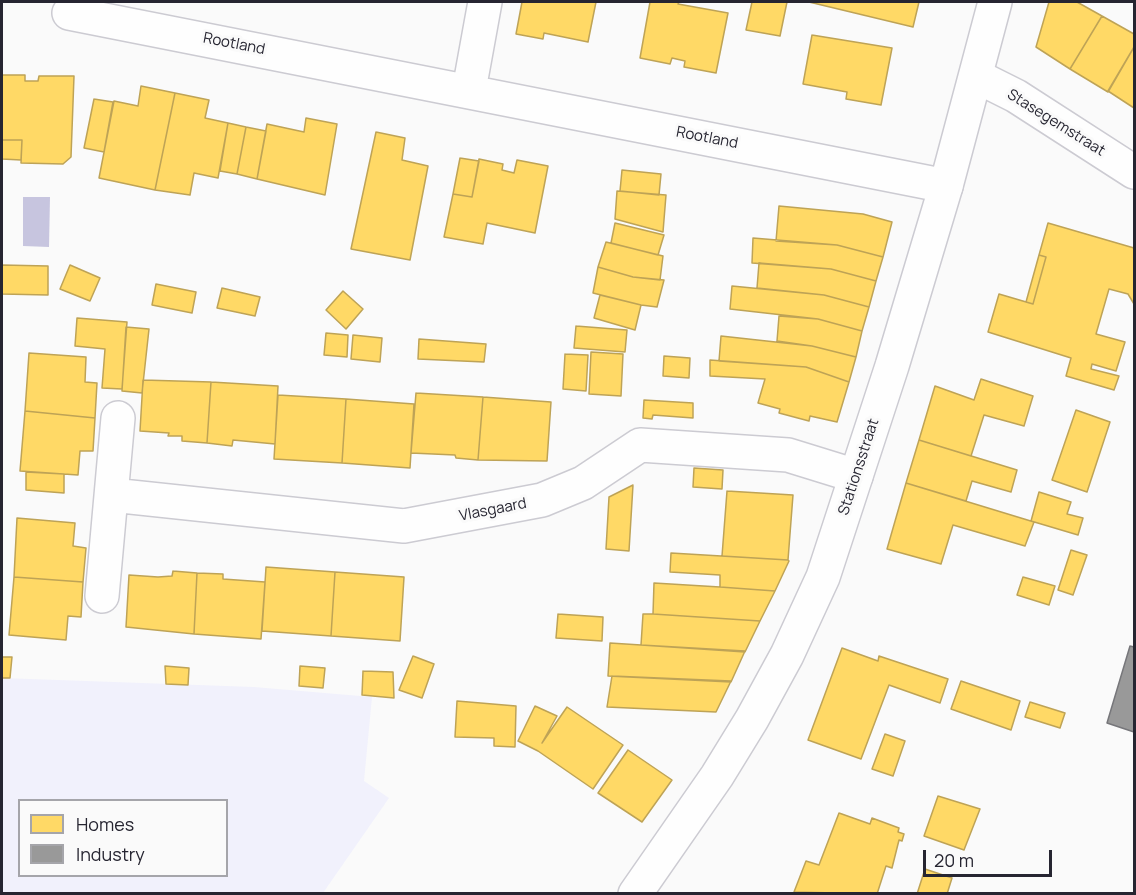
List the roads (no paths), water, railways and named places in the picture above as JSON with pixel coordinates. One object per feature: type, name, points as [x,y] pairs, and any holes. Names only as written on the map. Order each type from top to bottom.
[{"type":"street","points":[[469,90],[485,2]]},
{"type":"street","name":"Stationsstraat","points":[[635,894],[717,776],[787,655],[823,578],[946,186],[995,2]]},
{"type":"street","name":"Rootland","points":[[69,13],[469,90],[946,186]]},
{"type":"street","name":"Stasegemstraat","points":[[976,76],[1016,96],[1134,172]]},
{"type":"street","points":[[102,596],[118,418]]},
{"type":"street","name":"Vlasgaard","points":[[112,495],[404,525],[542,500],[583,483],[640,445],[788,454],[856,476]]},
{"type":"water","points":[[23,197],[50,197],[49,247],[23,246]]}]
